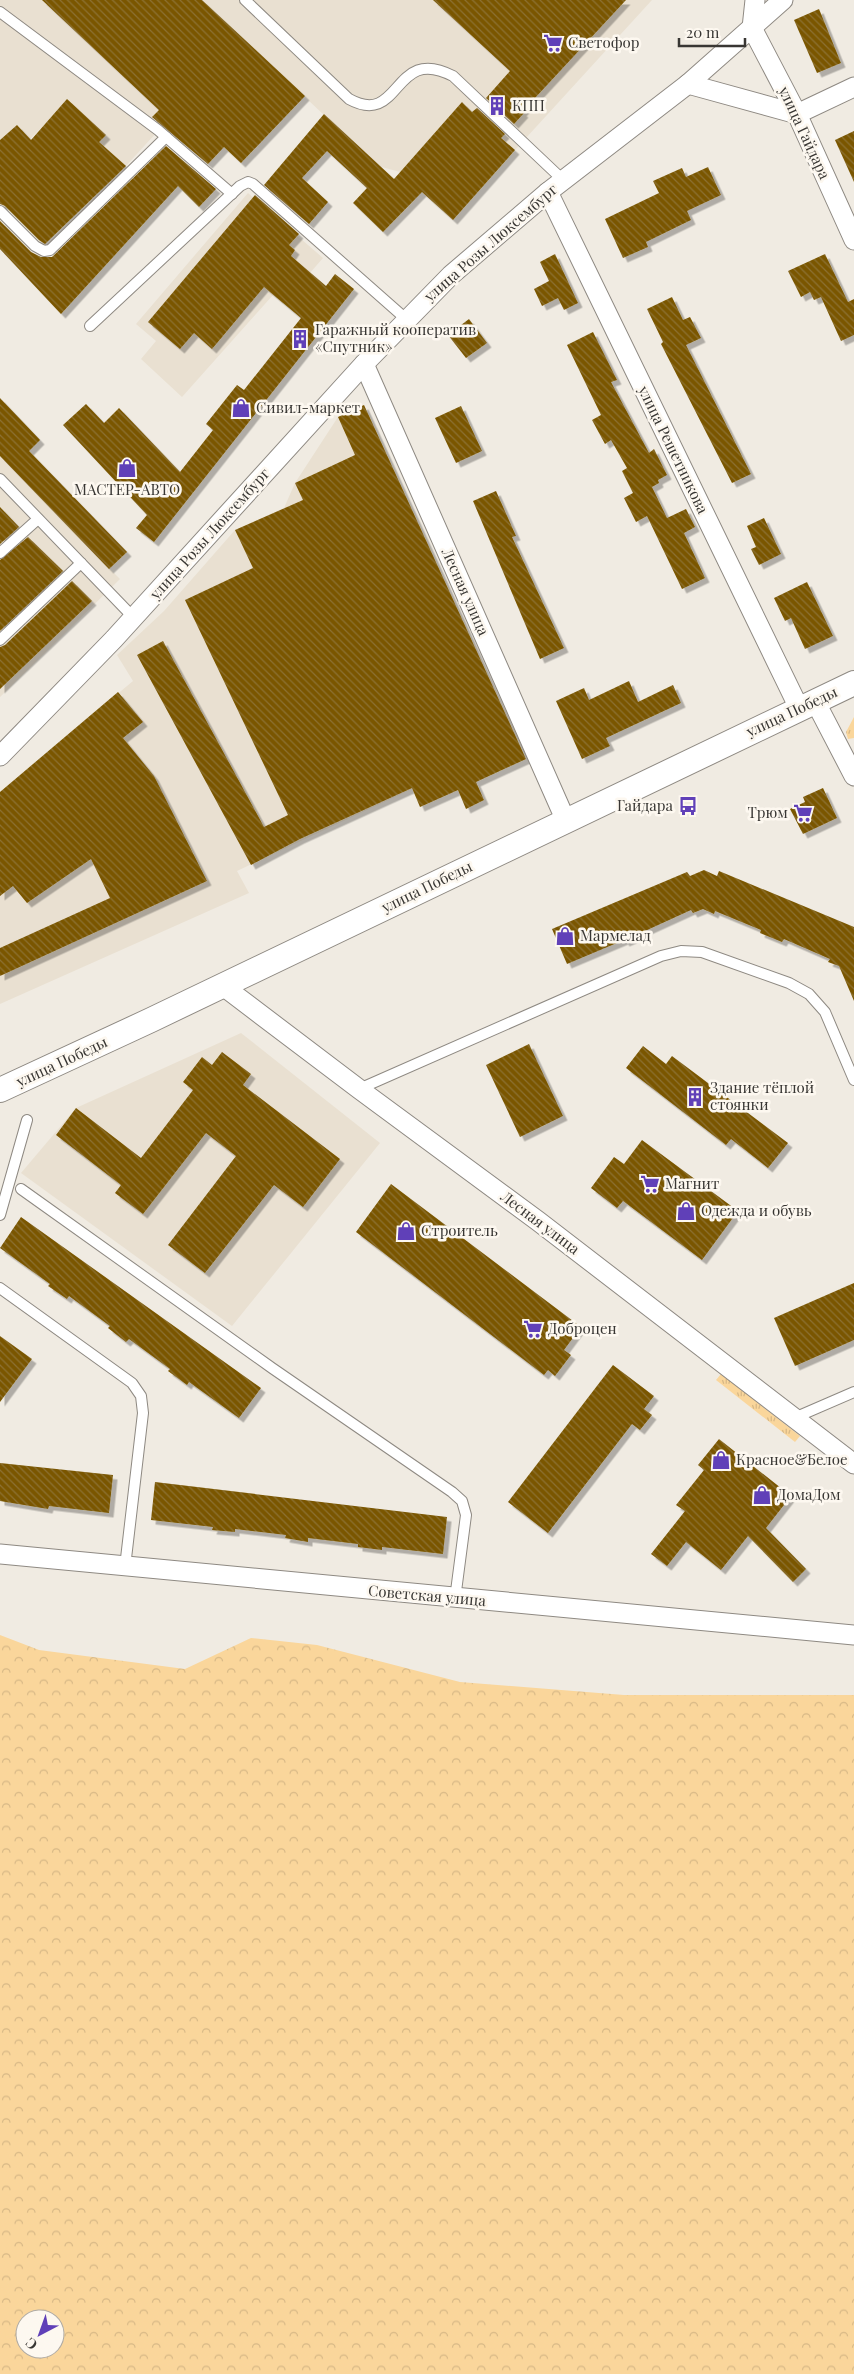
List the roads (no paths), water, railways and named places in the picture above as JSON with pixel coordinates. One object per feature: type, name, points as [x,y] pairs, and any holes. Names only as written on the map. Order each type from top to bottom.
[{"type":"street","points":[[752,28],[755,0]]},
{"type":"street","name":"улица Розы Люксембург","points":[[0,756],[134,618],[364,364],[451,275],[548,192],[688,84],[783,0]]},
{"type":"street","name":"улица Гайдара","points":[[752,28],[797,114],[854,240]]},
{"type":"street","points":[[688,84],[797,114],[854,87]]},
{"type":"street","name":"улица Решетникова","points":[[548,192],[807,705]]},
{"type":"street","name":"Лесная улица","points":[[364,364],[566,821]]},
{"type":"street","name":"улица Победы","points":[[0,1090],[223,986],[854,683]]},
{"type":"street","points":[[807,705],[854,776]]},
{"type":"street","name":"Лесная улица","points":[[223,986],[359,1089],[538,1220],[854,1464]]},
{"type":"street","name":"Советская улица","points":[[0,1554],[455,1599],[854,1635]]},
{"type":"lane","points":[[245,0],[349,99],[360,105],[378,105],[409,75],[418,69],[441,69],[453,76],[563,180]]},
{"type":"lane","points":[[0,12],[166,137],[232,194]]},
{"type":"lane","points":[[0,211],[35,246],[44,251],[50,250],[166,137]]},
{"type":"lane","points":[[90,326],[244,183],[253,184],[406,319]]},
{"type":"lane","points":[[0,479],[134,618]]},
{"type":"lane","points":[[0,554],[38,518]]},
{"type":"lane","points":[[0,640],[81,563]]},
{"type":"lane","points":[[359,1089],[661,956],[681,951],[702,952],[789,983],[809,994],[824,1012],[854,1080]]},
{"type":"lane","points":[[0,1215],[27,1120]]},
{"type":"lane","points":[[21,1189],[272,1368],[452,1492],[462,1501],[466,1515],[455,1599]]},
{"type":"lane","points":[[0,1288],[132,1383],[141,1396],[144,1413],[125,1567]]},
{"type":"lane","points":[[794,1418],[854,1392]]},
{"type":"place","name":"Светофор","points":[[553,43]]},
{"type":"place","name":"КПП","points":[[497,106]]},
{"type":"place","name":"Гаражный кооператив «Спутник»","points":[[300,339]]},
{"type":"place","name":"Сивил-маркет","points":[[241,408]]},
{"type":"place","name":"МАСТЕР-АВТО","points":[[127,468]]},
{"type":"place","name":"Гайдара","points":[[688,806]]},
{"type":"place","name":"Трюм","points":[[803,813]]},
{"type":"place","name":"Мармелад","points":[[565,936]]},
{"type":"place","name":"Здание тёплой стоянки","points":[[695,1097]]},
{"type":"place","name":"Магнит","points":[[650,1184]]},
{"type":"place","name":"Одежда и обувь","points":[[686,1211]]},
{"type":"place","name":"Строитель","points":[[406,1231]]},
{"type":"place","name":"Доброцен","points":[[533,1329]]},
{"type":"place","name":"Красное&Белое","points":[[721,1460]]},
{"type":"place","name":"ДомаДом","points":[[762,1495]]}]
